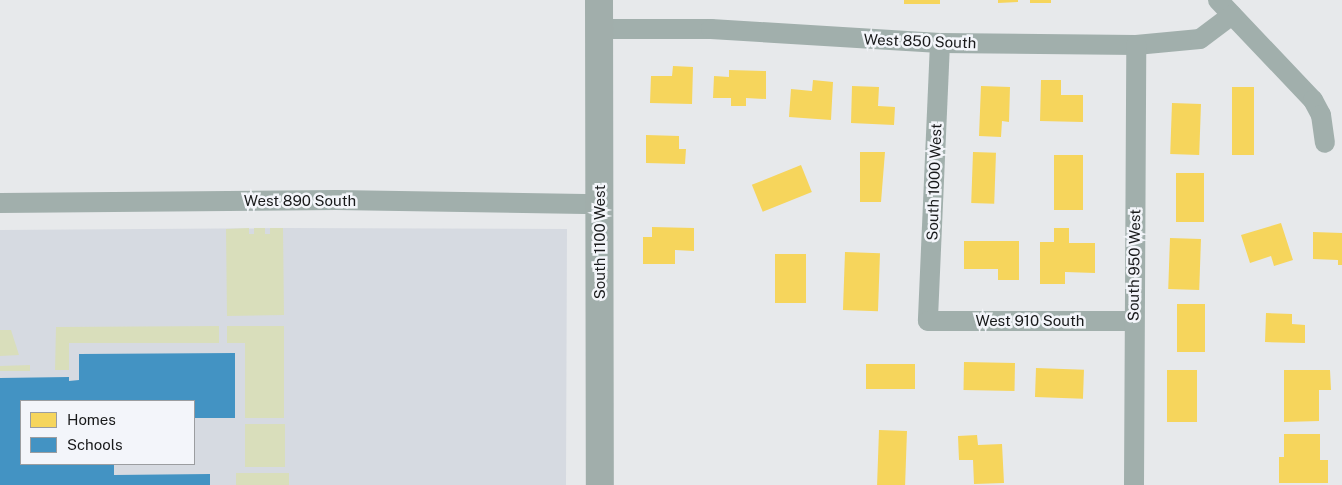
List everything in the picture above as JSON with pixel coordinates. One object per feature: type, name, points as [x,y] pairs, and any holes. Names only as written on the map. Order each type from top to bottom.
[{"type":"street","name":"South 1100 West","points":[[599,0],[600,485]]},
{"type":"street","points":[[1218,0],[1313,100],[1321,114],[1325,143]]},
{"type":"street","name":"West 850 South","points":[[599,29],[711,29],[940,43],[1136,44],[1200,39],[1232,15]]},
{"type":"street","name":"South 1000 West","points":[[928,321],[940,43]]},
{"type":"street","name":"South 950 West","points":[[1134,485],[1133,321],[1136,44]]},
{"type":"street","name":"West 890 South","points":[[0,203],[336,200],[600,204]]},
{"type":"street","name":"West 910 South","points":[[928,321],[1133,321]]},
{"type":"shaded area","points":[[283,228],[567,229],[566,485],[0,485],[0,230]]},
{"type":"green space","points":[[249,228],[249,234],[254,234],[254,228],[265,228],[265,234],[270,234],[270,228],[283,228],[284,315],[227,316],[226,229]]},
{"type":"green space","points":[[219,326],[219,343],[69,343],[69,370],[55,370],[56,327]]},
{"type":"green space","points":[[227,326],[284,326],[284,418],[245,418],[245,343],[227,343]]},
{"type":"green space","points":[[0,330],[11,330],[19,355],[0,356]]},
{"type":"green space","points":[[30,365],[30,371],[0,371],[0,366]]},
{"type":"green space","points":[[245,424],[285,424],[285,467],[245,467]]},
{"type":"green space","points":[[236,473],[289,473],[289,485],[236,485]]},
{"type":"building: Homes","points":[[904,0],[940,0],[940,4],[904,4]]},
{"type":"building: Homes","points":[[998,0],[1018,0],[1018,2],[998,3]]},
{"type":"building: Homes","points":[[1030,0],[1051,0],[1051,3],[1030,3]]},
{"type":"building: Homes","points":[[673,66],[693,67],[692,104],[650,103],[651,76],[672,76]]},
{"type":"building: Homes","points":[[729,70],[766,71],[766,99],[746,98],[746,106],[731,106],[731,98],[713,98],[714,76],[729,77]]},
{"type":"building: Homes","points":[[813,80],[833,82],[831,120],[789,117],[791,89],[812,91]]},
{"type":"building: Homes","points":[[1041,80],[1061,80],[1061,95],[1083,95],[1083,122],[1040,121]]},
{"type":"building: Homes","points":[[852,86],[879,87],[878,106],[895,107],[894,125],[851,123]]},
{"type":"building: Homes","points":[[981,86],[1010,87],[1009,122],[1002,121],[1001,137],[979,136]]},
{"type":"building: Homes","points":[[1232,87],[1254,87],[1254,155],[1232,155]]},
{"type":"building: Homes","points":[[1172,103],[1201,104],[1199,155],[1170,154]]},
{"type":"building: Homes","points":[[646,135],[679,136],[679,149],[686,149],[685,164],[646,163]]},
{"type":"building: Homes","points":[[860,152],[885,152],[881,202],[860,202]]},
{"type":"building: Homes","points":[[973,152],[996,153],[994,204],[971,203]]},
{"type":"building: Homes","points":[[1054,155],[1083,155],[1083,210],[1054,210]]},
{"type":"building: Homes","points":[[801,165],[812,192],[763,212],[752,185]]},
{"type":"building: Homes","points":[[1176,173],[1204,173],[1204,222],[1176,222]]},
{"type":"building: Homes","points":[[1281,223],[1293,260],[1274,266],[1271,256],[1250,263],[1241,235]]},
{"type":"building: Homes","points":[[652,227],[694,228],[694,251],[675,250],[675,264],[643,264],[643,237],[652,237]]},
{"type":"building: Homes","points":[[1054,228],[1069,228],[1069,243],[1095,243],[1095,273],[1065,272],[1065,284],[1040,284],[1040,242],[1054,242]]},
{"type":"building: Homes","points":[[1313,232],[1342,233],[1342,265],[1338,265],[1338,260],[1313,259]]},
{"type":"building: Homes","points":[[1170,238],[1201,239],[1199,290],[1168,289]]},
{"type":"building: Homes","points":[[964,241],[1019,241],[1019,280],[998,280],[998,269],[964,269]]},
{"type":"building: Homes","points":[[845,252],[880,253],[878,311],[843,310]]},
{"type":"building: Homes","points":[[775,254],[806,254],[806,303],[775,303]]},
{"type":"building: Homes","points":[[1177,304],[1205,304],[1205,352],[1177,352]]},
{"type":"building: Homes","points":[[1266,313],[1292,314],[1292,324],[1305,325],[1305,343],[1265,342]]},
{"type":"building: Homes","points":[[964,362],[1015,363],[1015,391],[964,390]]},
{"type":"building: Homes","points":[[866,364],[915,364],[915,389],[866,389]]},
{"type":"building: Homes","points":[[1036,368],[1084,370],[1083,399],[1035,397]]},
{"type":"building: Homes","points":[[1167,370],[1197,370],[1197,422],[1167,422]]},
{"type":"building: Homes","points":[[1284,370],[1330,370],[1331,390],[1319,390],[1319,421],[1284,422]]},
{"type":"building: Homes","points":[[879,430],[907,431],[905,485],[877,485]]},
{"type":"building: Homes","points":[[1284,434],[1320,434],[1320,460],[1328,460],[1328,483],[1279,483],[1279,457],[1284,457]]},
{"type":"building: Homes","points":[[977,435],[978,445],[1002,444],[1004,483],[974,484],[973,460],[959,460],[958,436]]},
{"type":"building: Schools","points":[[235,353],[235,418],[195,418],[195,400],[20,400],[20,465],[114,465],[114,475],[210,474],[210,485],[0,485],[0,378],[69,377],[69,381],[79,380],[79,354]]}]
